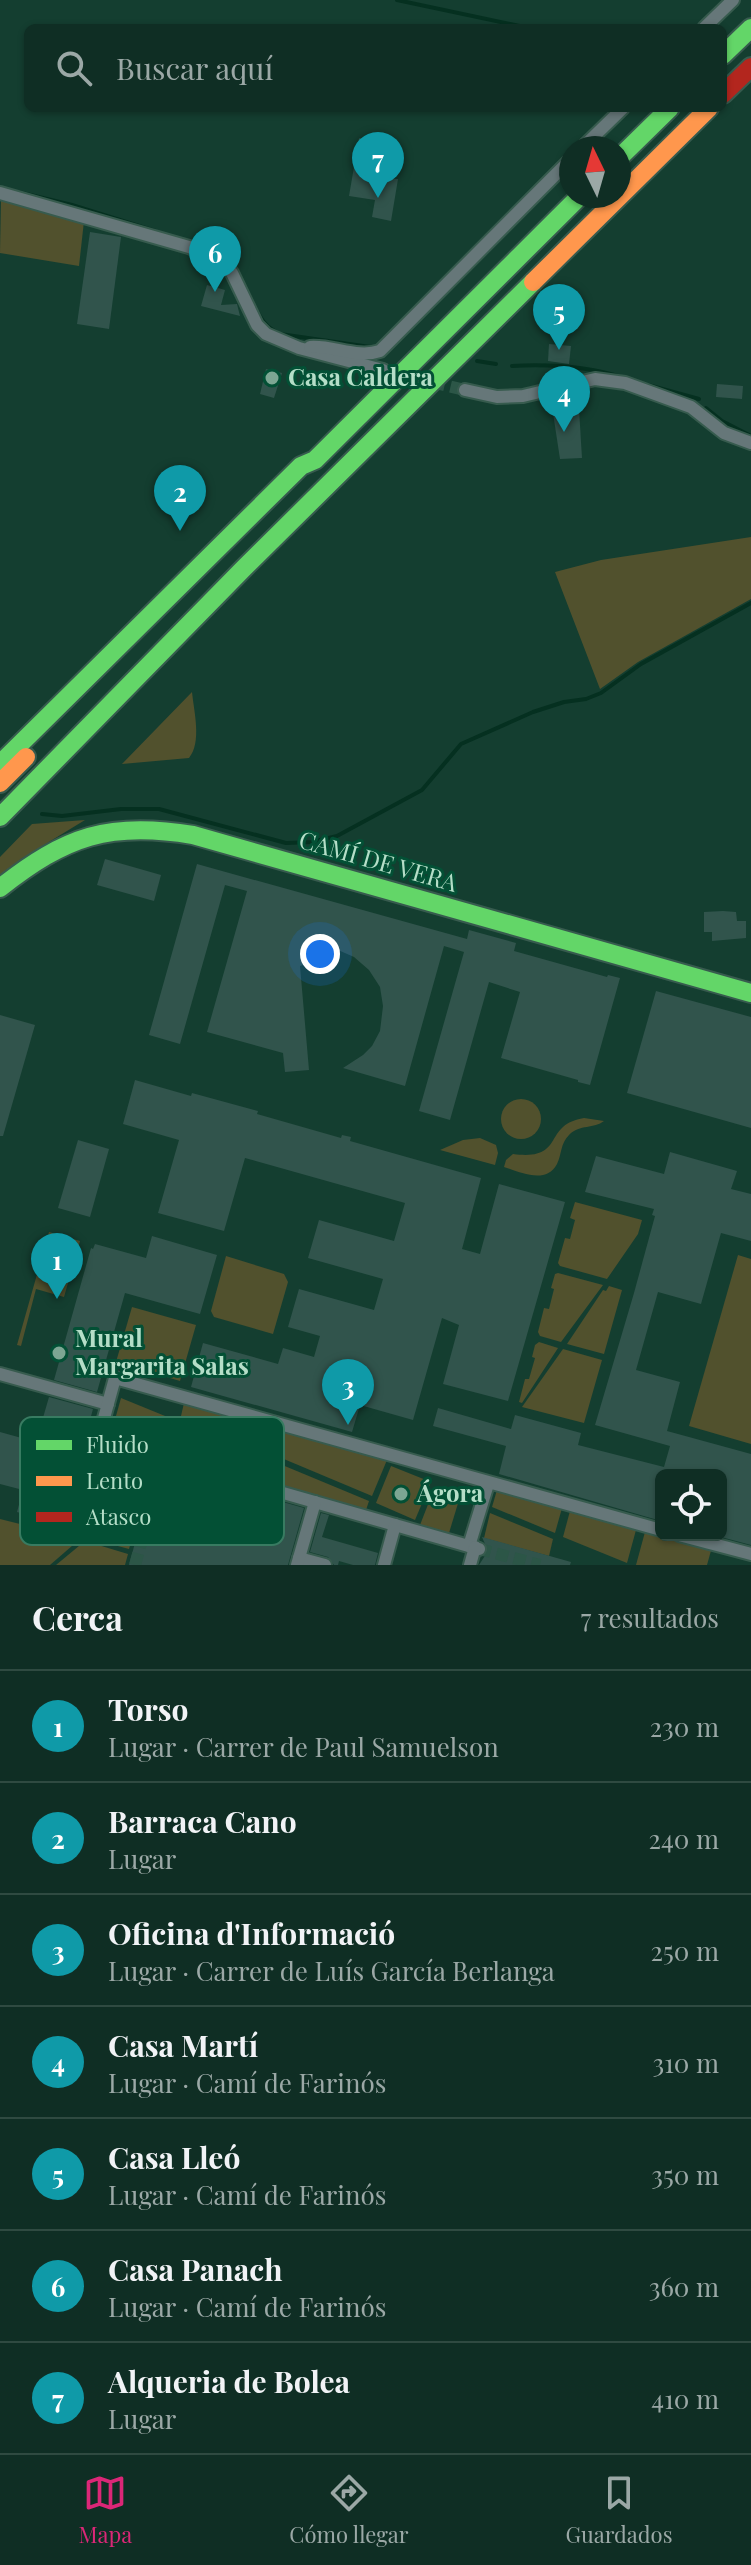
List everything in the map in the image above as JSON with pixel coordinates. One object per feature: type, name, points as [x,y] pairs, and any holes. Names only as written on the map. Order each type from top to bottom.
[{"type":"main road","points":[[727,51],[751,28]]},
{"type":"main road","points":[[727,90],[751,67]]},
{"type":"main road","points":[[631,146],[666,112]]},
{"type":"main road","points":[[1,816],[255,557],[705,112]]},
{"type":"main road","points":[[0,764],[301,466],[315,460],[568,208]]},
{"type":"main road","points":[[0,783],[313,473],[315,460]]},
{"type":"main road","name":"CAMÍ DE VERA","points":[[0,888],[69,843],[116,829],[156,828],[193,835],[751,993]]},
{"type":"street","points":[[708,24],[733,0]]},
{"type":"street","points":[[594,136],[619,112]]},
{"type":"street","points":[[299,348],[326,345],[365,354],[380,351],[559,171]]},
{"type":"street","points":[[0,193],[189,247],[220,260],[232,273],[257,325],[266,334],[299,348],[383,370]]},
{"type":"street","points":[[465,390],[497,397],[523,396],[595,379],[625,383],[691,407],[724,433],[751,443]]},
{"type":"street","points":[[0,1374],[108,1404]]},
{"type":"street","points":[[104,1417],[115,1378],[254,1417]]},
{"type":"street","points":[[284,1425],[655,1528]]},
{"type":"street","points":[[470,1565],[488,1484]]},
{"type":"street","points":[[284,1493],[474,1547]]},
{"type":"street","points":[[315,1502],[298,1562],[325,1565]]},
{"type":"street","points":[[384,1565],[395,1525]]},
{"type":"street","points":[[702,1541],[751,1554]]},
{"type":"shaded area","points":[[1,199],[84,221],[79,266],[0,253]]},
{"type":"shaded area","points":[[751,537],[751,599],[638,662],[600,689],[555,572],[601,560]]},
{"type":"shaded area","points":[[192,692],[196,735],[189,758],[122,764]]},
{"type":"shaded area","points":[[85,820],[21,859],[0,877],[0,857],[32,824]]},
{"type":"shaded area","points":[[521,1099],[535,1105],[541,1119],[535,1133],[521,1139],[507,1133],[501,1119],[507,1105]]},
{"type":"shaded area","points":[[584,1118],[604,1121],[569,1135],[557,1164],[546,1174],[525,1174],[504,1167],[513,1154],[530,1155],[548,1148],[562,1128]]},
{"type":"shaded area","points":[[480,1138],[496,1145],[495,1165],[440,1150],[463,1140]]},
{"type":"shaded area","points":[[575,1202],[642,1220],[638,1234],[607,1279],[558,1263],[565,1238],[570,1239],[575,1220],[570,1218]]},
{"type":"shaded area","points":[[49,1232],[80,1241],[64,1297],[36,1289],[21,1346],[17,1345]]},
{"type":"shaded area","points":[[738,1255],[751,1259],[751,1444],[689,1426]]},
{"type":"shaded area","points":[[226,1256],[284,1274],[288,1282],[273,1334],[214,1317],[211,1311]]},
{"type":"shaded area","points":[[558,1273],[603,1285],[561,1342],[540,1336],[538,1332],[544,1308],[549,1309],[554,1289],[551,1288]]},
{"type":"shaded area","points":[[609,1286],[622,1290],[604,1354],[567,1344],[603,1290],[606,1291]]},
{"type":"shaded area","points":[[132,1307],[196,1325],[180,1381],[116,1362]]},
{"type":"shaded area","points":[[539,1342],[558,1348],[522,1403],[519,1402],[525,1379],[529,1379],[535,1345]]},
{"type":"shaded area","points":[[563,1349],[602,1360],[584,1423],[522,1407]]},
{"type":"shaded area","points":[[121,1398],[168,1417],[116,1417]]},
{"type":"shaded area","points":[[184,1403],[235,1417],[183,1417],[181,1416]]},
{"type":"shaded area","points":[[284,1431],[387,1460],[372,1496],[284,1459]]},
{"type":"shaded area","points":[[284,1466],[369,1501],[366,1510],[284,1486]]},
{"type":"shaded area","points":[[391,1466],[431,1482],[415,1520],[376,1503]]},
{"type":"shaded area","points":[[434,1489],[459,1500],[449,1533],[420,1525]]},
{"type":"shaded area","points":[[497,1490],[562,1508],[555,1533],[492,1507]]},
{"type":"shaded area","points":[[570,1511],[636,1530],[627,1563],[563,1537]]},
{"type":"shaded area","points":[[490,1513],[553,1539],[549,1556],[484,1538]]},
{"type":"shaded area","points":[[0,1519],[20,1524],[20,1545],[73,1545],[50,1565],[0,1565]]},
{"type":"shaded area","points":[[645,1532],[655,1534],[655,1541],[685,1541],[712,1547],[707,1565],[636,1565]]},
{"type":"shaded area","points":[[80,1545],[98,1545],[128,1554],[125,1565],[56,1565]]},
{"type":"building","points":[[373,137],[392,141],[385,178],[398,179],[391,221],[372,217],[375,200],[349,196],[359,138],[372,141]]},
{"type":"building","points":[[90,232],[121,237],[109,329],[77,324]]},
{"type":"building","points":[[207,285],[225,290],[221,305],[237,304],[240,316],[201,306]]},
{"type":"building","points":[[549,344],[571,346],[569,364],[548,361]]},
{"type":"building","name":"Casa Caldera","points":[[266,369],[282,373],[274,398],[260,394]]},
{"type":"building","points":[[717,384],[743,386],[742,399],[716,397]]},
{"type":"building","points":[[579,409],[582,458],[560,459],[553,413]]},
{"type":"building","points":[[105,859],[161,875],[154,901],[97,885]]},
{"type":"building","points":[[197,864],[467,939],[469,930],[516,943],[514,951],[620,978],[590,1085],[501,1058],[520,992],[489,982],[450,1120],[419,1111],[464,952],[444,946],[405,1086],[343,1068],[372,1046],[380,1031],[383,1006],[380,987],[369,970],[354,957],[338,950],[324,947],[323,958],[300,966],[309,1070],[285,1072],[283,1053],[207,1032],[247,891],[225,885],[180,1044],[149,1035]]},
{"type":"building","points":[[704,912],[736,912],[737,921],[746,921],[746,938],[712,941],[712,932],[704,932]]},
{"type":"building","points":[[656,991],[751,1017],[751,1128],[627,1093]]},
{"type":"building","points":[[0,1015],[35,1025],[3,1136],[0,1136]]},
{"type":"building","points":[[135,1080],[258,1111],[257,1114],[341,1138],[342,1135],[351,1137],[350,1141],[481,1178],[462,1249],[480,1254],[499,1184],[565,1202],[508,1401],[443,1384],[459,1325],[442,1318],[413,1420],[360,1405],[352,1432],[191,1387],[203,1343],[278,1364],[283,1348],[314,1357],[320,1336],[288,1327],[299,1289],[374,1310],[383,1279],[308,1258],[319,1220],[394,1241],[405,1203],[245,1158],[224,1231],[158,1213],[179,1140],[123,1124]]},
{"type":"building","points":[[78,1140],[109,1149],[90,1217],[58,1208]]},
{"type":"building","points":[[670,1152],[737,1171],[731,1189],[751,1194],[751,1241],[721,1233],[701,1304],[658,1292],[636,1370],[680,1382],[667,1431],[751,1454],[751,1545],[727,1539],[727,1469],[655,1469],[655,1519],[499,1474],[506,1446],[433,1426],[438,1408],[511,1429],[515,1415],[581,1433],[578,1445],[664,1467],[670,1446],[595,1425],[634,1293],[655,1216],[652,1215],[654,1209],[585,1192],[596,1156],[664,1174]]},
{"type":"building","points":[[152,1236],[217,1255],[200,1314],[125,1293],[97,1392],[54,1380],[91,1248],[95,1244],[146,1258]]},
{"type":"building","points":[[49,1397],[93,1409],[91,1417],[43,1417]]},
{"type":"building","points":[[0,1432],[20,1438],[20,1489],[0,1484]]},
{"type":"building","points":[[284,1502],[304,1508],[288,1565],[129,1565],[134,1545],[284,1545]]},
{"type":"building","points":[[321,1513],[329,1515],[322,1537],[378,1553],[375,1565],[353,1565],[339,1561],[338,1565],[334,1565],[328,1557],[310,1552]]},
{"type":"building","points":[[482,1537],[571,1562],[570,1565],[479,1565],[488,1551]]},
{"type":"waterway","points":[[397,0],[510,24]]},
{"type":"waterway","points":[[18,192],[155,231]]},
{"type":"waterway","points":[[198,245],[220,252]]},
{"type":"waterway","points":[[254,306],[264,323],[280,334],[370,347]]},
{"type":"waterway","points":[[477,361],[496,364]]},
{"type":"waterway","points":[[512,366],[569,367],[624,378]]},
{"type":"waterway","points":[[648,385],[699,399]]},
{"type":"waterway","points":[[706,408],[722,421],[751,436]]},
{"type":"waterway","points":[[42,814],[62,816],[121,809],[159,809],[286,843],[312,842],[337,836],[422,790],[461,744],[533,712],[601,693],[641,664],[751,603]]},
{"type":"tunnel","points":[[398,374],[465,390]]},
{"type":"tunnel","points":[[135,1565],[141,1545]]},
{"type":"tunnel","points":[[479,1549],[540,1565]]},
{"type":"traffic: fast","points":[[727,51],[751,28]]},
{"type":"traffic: fast","points":[[631,146],[666,112]]},
{"type":"traffic: fast","points":[[0,764],[301,466],[315,460],[568,208]]},
{"type":"traffic: fast","points":[[0,817],[244,568],[533,282]]},
{"type":"traffic: fast","points":[[0,888],[46,856],[90,837],[137,830],[193,835],[751,993]]},
{"type":"traffic: slow","points":[[533,282],[705,112]]},
{"type":"traffic: slow","points":[[0,783],[26,757]]},
{"type":"traffic: jam","points":[[727,90],[751,67]]},
{"type":"place","name":"Alqueria de Bolea","points":[[378,198]]},
{"type":"place","name":"Casa Panach","points":[[215,292]]},
{"type":"place","name":"Casa Lleó","points":[[559,350]]},
{"type":"place","name":"Casa Caldera","points":[[272,378]]},
{"type":"place","name":"Casa Martí","points":[[564,432]]},
{"type":"place","name":"Barraca Cano","points":[[180,531]]},
{"type":"place","name":"Torso","points":[[57,1299]]},
{"type":"place","name":"Mural Margarita Salas","points":[[59,1353]]},
{"type":"place","name":"Oficina d'Informació","points":[[348,1425]]},
{"type":"place","name":"Ágora","points":[[401,1494]]}]
